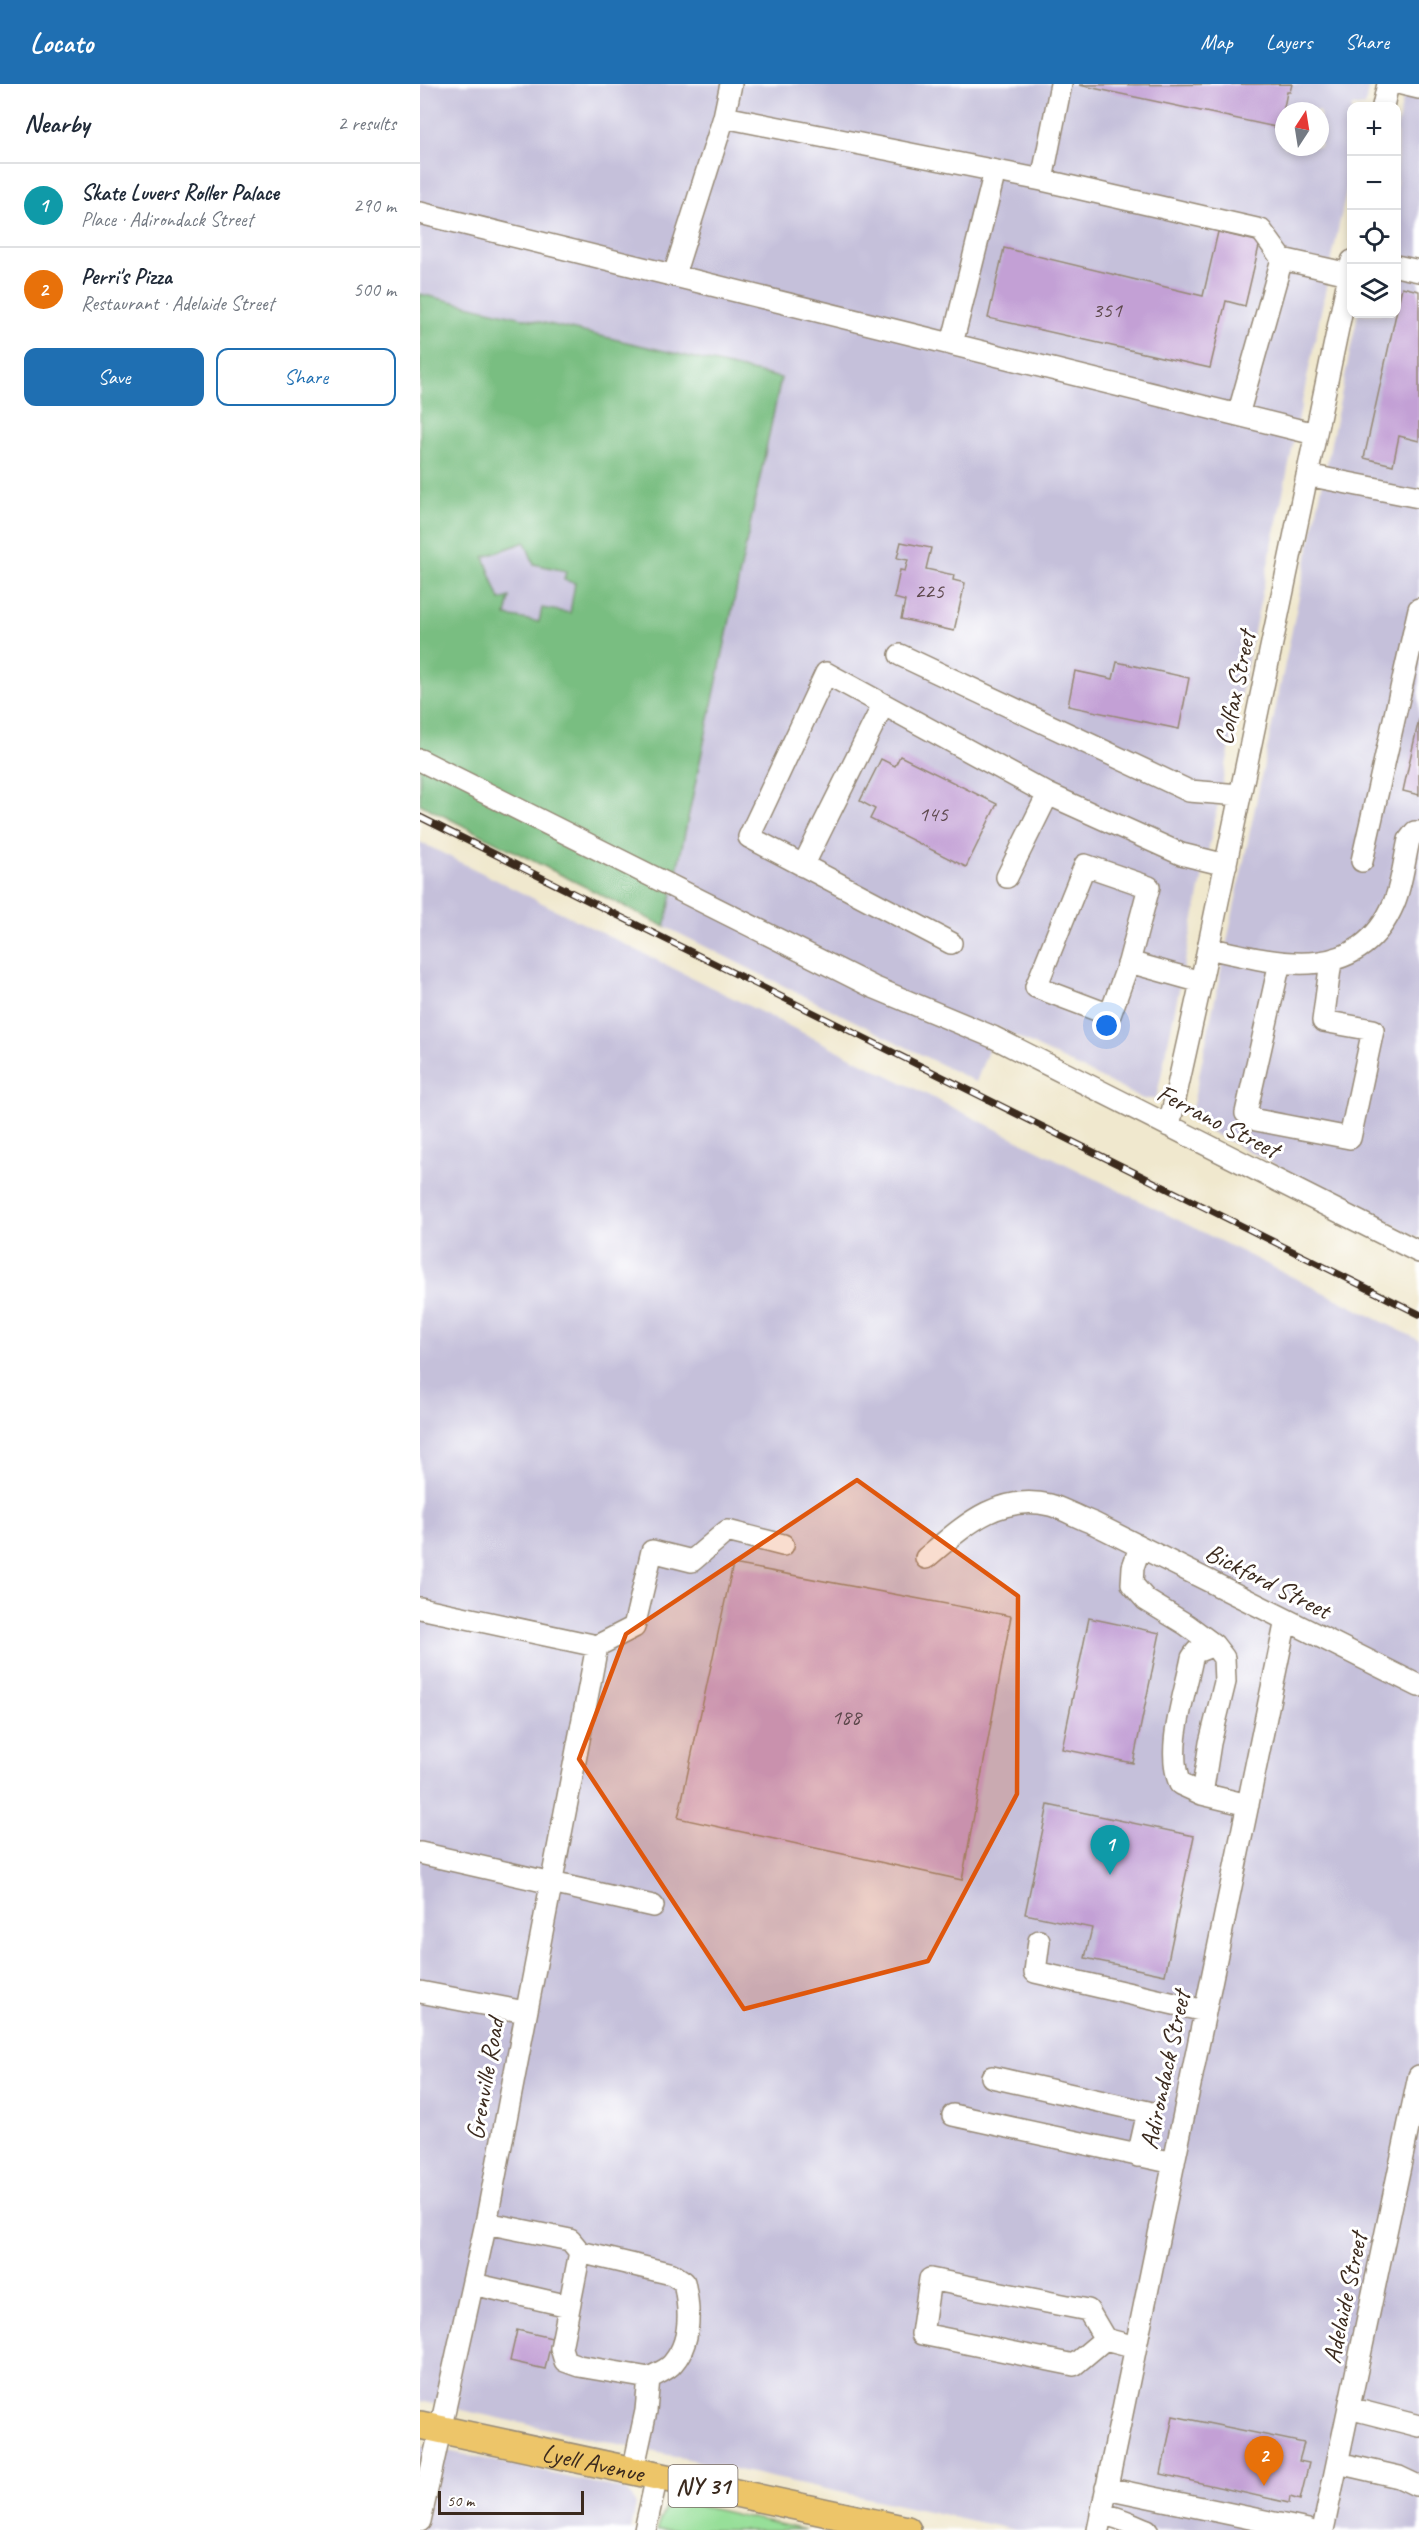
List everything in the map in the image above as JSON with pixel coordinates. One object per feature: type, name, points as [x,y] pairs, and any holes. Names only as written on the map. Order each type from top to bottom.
[{"type":"main road","name":"Lyell Avenue","points":[[430,2427],[872,2526],[907,2530]]},
{"type":"street","points":[[674,276],[724,117],[731,84]]},
{"type":"street","points":[[1042,180],[1061,84]]},
{"type":"street","points":[[1384,102],[1388,84]]},
{"type":"street","points":[[1402,84],[1419,88]]},
{"type":"street","points":[[724,117],[1042,180],[1261,230],[1282,259],[1347,267]]},
{"type":"street","points":[[952,344],[995,171]]},
{"type":"street","points":[[420,213],[1315,434]]},
{"type":"street","points":[[1238,415],[1282,259]]},
{"type":"street","points":[[1401,267],[1419,271]]},
{"type":"street","name":"Colfax Street","points":[[1168,1126],[1202,982],[1347,281]]},
{"type":"street","points":[[1307,475],[1419,497]]},
{"type":"street","points":[[1362,861],[1419,609]]},
{"type":"street","points":[[900,655],[1188,790],[1240,795]]},
{"type":"street","points":[[951,943],[749,837],[826,674],[1048,794],[1181,854],[1226,865]]},
{"type":"street","points":[[803,866],[883,705]]},
{"type":"street","name":"Ferrano Street","points":[[420,760],[873,987],[993,1037],[1419,1252]]},
{"type":"street","points":[[1007,878],[1048,794]]},
{"type":"street","points":[[1209,948],[1280,962],[1331,961],[1350,955],[1372,939],[1395,903],[1409,840],[1415,832],[1419,832]]},
{"type":"street","points":[[1085,865],[1149,887],[1129,962],[1110,1015],[1036,987],[1085,865]]},
{"type":"street","points":[[1280,962],[1246,1113],[1256,1120],[1350,1138],[1373,1030],[1323,1021],[1331,961]]},
{"type":"street","points":[[1129,962],[1202,982]]},
{"type":"street","name":"Bickford Street","points":[[926,1558],[976,1516],[1014,1502],[1050,1505],[1140,1547],[1419,1686]]},
{"type":"street","points":[[420,1608],[597,1646],[634,1627],[651,1551],[692,1561],[727,1531],[783,1545]]},
{"type":"street","points":[[1140,1547],[1133,1567],[1132,1584],[1146,1600],[1187,1625],[1214,1646],[1224,1658],[1225,1682],[1210,1743],[1202,1794]]},
{"type":"street","name":"Adirondack Street","points":[[1099,2522],[1286,1620]]},
{"type":"street","name":"Grenville Road","points":[[420,2521],[430,2427],[473,2284],[597,1646]]},
{"type":"street","points":[[1214,1646],[1197,1652],[1192,1658],[1173,1754],[1174,1770],[1180,1784],[1202,1794],[1248,1805]]},
{"type":"street","points":[[420,1853],[653,1906]]},
{"type":"street","points":[[1039,1941],[1035,1972],[1205,2011]]},
{"type":"street","points":[[420,1992],[525,2012]]},
{"type":"street","points":[[992,2076],[1148,2112],[1138,2156]]},
{"type":"street","name":"Adelaide Street","points":[[1323,2530],[1419,2076]]},
{"type":"street","points":[[953,2115],[1174,2163]]},
{"type":"street","points":[[486,2223],[570,2240],[580,2252],[672,2274],[684,2282],[690,2305],[686,2338],[673,2364],[649,2378],[579,2366],[565,2361],[561,2348],[580,2252]]},
{"type":"street","points":[[1105,2339],[1074,2365],[922,2334],[930,2279],[1088,2310],[1105,2339],[1136,2347]]},
{"type":"street","points":[[473,2284],[569,2306]]},
{"type":"street","points":[[645,2530],[646,2411],[649,2378]]},
{"type":"street","points":[[1349,2408],[1419,2426]]},
{"type":"street","points":[[1338,2463],[1399,2477],[1416,2485]]},
{"type":"street","points":[[1106,2488],[1308,2530]]},
{"type":"street","points":[[1099,2522],[1123,2517],[1131,2524],[1147,2530]]},
{"type":"highlighted area","points":[[857,1480],[1018,1596],[1017,1794],[928,1961],[744,2009],[579,1759],[626,1634]]},
{"type":"shaded area","points":[[420,84],[1369,84],[1366,102],[1347,102],[1347,187],[1157,1095],[1154,1099],[1143,1099],[997,1027],[976,1082],[420,804]]},
{"type":"shaded area","points":[[1406,84],[1419,84],[1419,1238],[1203,1128],[1197,1122],[1192,1109],[1357,318],[1401,318],[1401,108]]},
{"type":"shaded area","points":[[420,842],[1419,1340],[1419,2530],[1015,2530],[420,2401]]},
{"type":"shaded area","points":[[420,2445],[622,2489],[630,2493],[636,2505],[631,2530],[420,2530]]},
{"type":"green space","points":[[420,294],[781,378],[665,927],[420,804]],"holes":[[[525,542],[534,564],[566,571],[564,580],[575,583],[570,613],[542,608],[539,622],[506,616],[510,597],[500,600],[484,557]]]},
{"type":"green space","points":[[681,2502],[806,2530],[656,2530],[665,2508]]},
{"type":"building","points":[[1292,84],[1285,102],[1275,102],[1275,127],[1079,85]]},
{"type":"building","points":[[1218,232],[1260,242],[1245,306],[1226,301],[1210,368],[988,318],[1004,248],[1203,296]]},
{"type":"building","points":[[1402,287],[1419,291],[1419,441],[1399,436],[1393,465],[1364,458],[1395,318],[1401,318]]},
{"type":"building","points":[[901,542],[931,548],[926,569],[954,575],[953,580],[965,583],[954,631],[901,619],[905,601],[894,598],[900,570],[905,571],[908,560],[897,558]]},
{"type":"building","points":[[1117,662],[1189,678],[1179,729],[1068,706],[1075,671],[1113,679]]},
{"type":"building","points":[[1419,719],[1419,795],[1403,791]]},
{"type":"building","points":[[900,756],[997,804],[966,867],[870,819],[875,809],[860,801],[881,759],[895,766]]},
{"type":"building","points":[[733,1564],[1011,1616],[962,1880],[678,1818]]},
{"type":"building","points":[[1089,1618],[1160,1633],[1133,1763],[1062,1749]]},
{"type":"building","points":[[1048,1805],[1194,1836],[1165,1975],[1085,1958],[1092,1928],[1025,1914]]},
{"type":"building","points":[[517,2330],[552,2338],[545,2369],[510,2361]]},
{"type":"building","points":[[1173,2416],[1304,2443],[1299,2461],[1309,2463],[1300,2500],[1290,2497],[1289,2503],[1161,2474]]},
{"type":"railway","points":[[420,817],[1419,1314]]},
{"type":"place","name":"Skate Luvers Roller Palace","points":[[1110,1875]]},
{"type":"place","name":"Perri's Pizza","points":[[1264,2486]]}]
